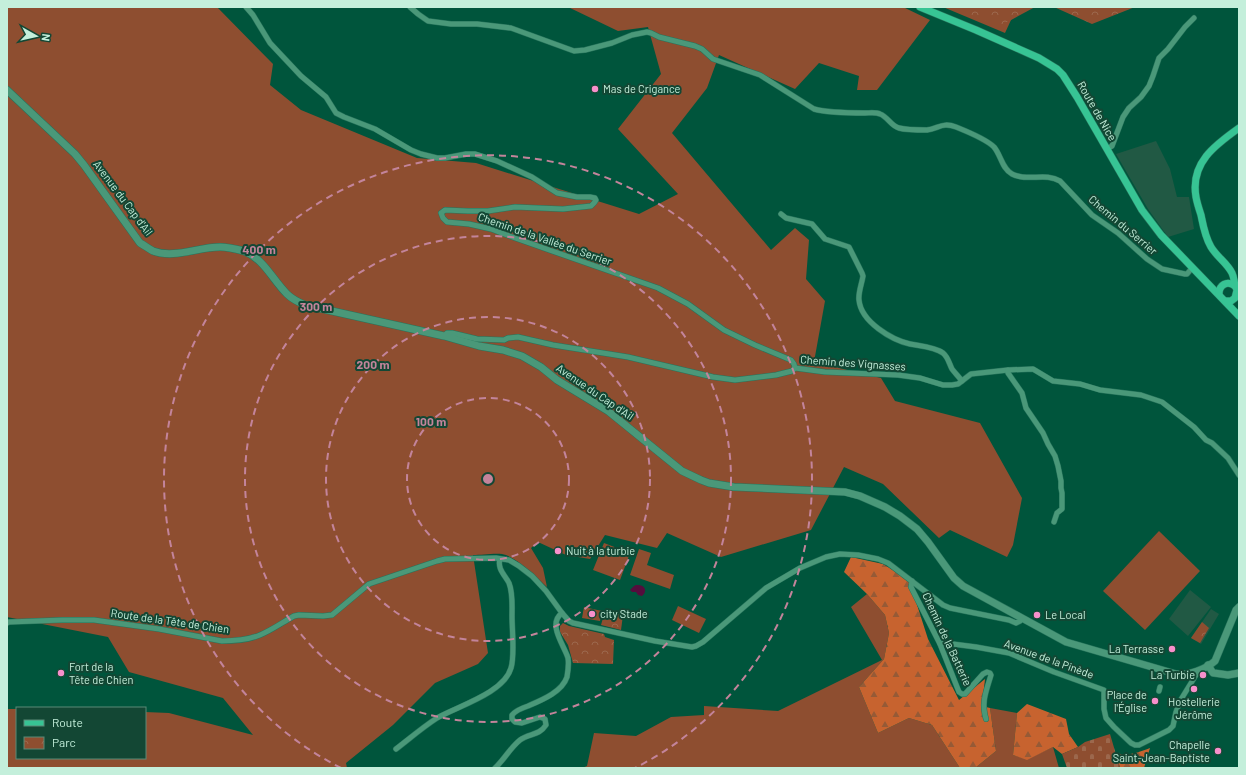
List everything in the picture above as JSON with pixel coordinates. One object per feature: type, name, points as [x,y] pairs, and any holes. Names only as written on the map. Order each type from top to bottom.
[{"type":"main road","name":"Route de Nice","points":[[920,7],[1039,58],[1057,69],[1067,81],[1142,210],[1161,235],[1219,294]]},
{"type":"main road","points":[[1239,128],[1216,145],[1208,153],[1200,166],[1196,181],[1196,196],[1210,246],[1229,268],[1230,276],[1228,285],[1219,290],[1219,294],[1239,315]]},
{"type":"main road","points":[[1208,283],[1214,285],[1228,285],[1237,288],[1238,293],[1235,298],[1231,301],[1226,301]]},
{"type":"main road","points":[[1235,298],[1236,308],[1239,315]]},
{"type":"street","name":"Chemin de la Vallée du Serrier","points":[[246,7],[254,15],[270,43],[301,76],[326,97],[336,113],[375,129],[411,150],[421,154],[437,158],[445,158],[475,154],[497,161],[532,177],[557,193],[577,197],[590,197],[595,198],[596,200],[591,206],[563,209],[515,206],[488,211],[445,210],[441,213],[442,218],[447,222],[469,224],[491,229],[658,288],[688,304],[724,330],[755,346],[792,360],[794,368]]},
{"type":"street","name":"Chemin du Serrier","points":[[410,7],[428,21],[511,28],[574,51],[598,47],[632,35],[651,32],[659,37],[695,46],[702,49],[713,59],[760,75],[814,109],[824,111],[880,113],[894,126],[900,128],[926,130],[942,125],[948,125],[983,140],[993,146],[1011,174],[1021,177],[1047,176],[1060,181],[1092,215],[1118,233],[1146,259],[1162,269],[1187,274],[1192,268]]},
{"type":"street","points":[[1107,149],[1112,146],[1123,117],[1149,86],[1159,58],[1194,18]]},
{"type":"street","name":"Avenue du Cap d'Ail","points":[[7,90],[75,154],[140,243],[153,250],[172,254],[219,247],[232,248],[255,257],[265,266],[287,294],[305,305],[444,336],[522,356],[541,367],[562,384],[608,411],[682,471],[701,480],[714,484],[734,487],[845,492],[860,496],[885,507],[917,529],[958,582],[1066,642],[1176,674],[1187,675],[1211,664]]},
{"type":"street","points":[[781,214],[786,218],[812,224],[825,239],[851,248],[863,276],[859,299],[868,319],[877,327],[904,342],[942,352],[962,381]]},
{"type":"street","name":"Chemin des Vignasses","points":[[444,336],[447,333],[452,333],[477,339],[504,340],[518,337],[554,345],[628,357],[713,377],[735,380],[776,375],[792,371],[794,368],[825,372],[898,375],[920,378],[943,385],[952,385],[958,384],[971,374],[1033,369],[1053,381],[1080,384],[1100,390],[1141,395],[1162,402],[1194,427],[1206,440],[1212,443],[1228,458],[1239,475]]},
{"type":"street","points":[[503,350],[504,340]]},
{"type":"street","points":[[1008,370],[1008,373],[1022,394],[1026,408],[1043,433],[1055,456],[1061,480],[1062,509],[1057,513],[1054,522]]},
{"type":"street","name":"Route de la Tête de Chien","points":[[7,623],[94,620],[222,641],[232,641],[261,635],[294,616],[332,615],[369,584],[425,564],[445,559],[500,559],[509,560],[532,576],[546,591],[562,613],[569,621],[573,623],[655,641],[692,647],[703,642],[766,588],[800,568],[826,557],[845,554],[878,559],[888,563],[943,605],[950,608],[1009,620],[1016,623],[1022,618]]},
{"type":"street","points":[[396,749],[436,720],[492,691],[507,678],[511,668],[513,652],[511,593],[508,582],[500,569],[500,559]]},
{"type":"street","name":"Chemin de la Batterie","points":[[912,581],[911,587],[940,644],[959,692],[965,694],[982,674],[987,672],[990,673],[991,675],[983,705],[986,719]]},
{"type":"street","points":[[1239,607],[1236,610],[1217,658],[1211,664],[1213,673],[1228,675],[1239,673]]},
{"type":"street","points":[[495,768],[521,739],[543,730],[546,725],[545,719],[540,717],[522,723],[515,722],[512,719],[512,715],[515,711],[551,695],[562,686],[566,679],[568,659],[555,624],[558,616],[562,613]]},
{"type":"street","name":"Avenue de la Pinède","points":[[940,644],[945,643],[968,646],[1008,653],[1104,690],[1104,709],[1106,718],[1131,743],[1135,745],[1144,743],[1171,729],[1175,722],[1176,712],[1180,701],[1196,674],[1196,671]]},
{"type":"shaded area","points":[[1156,141],[1170,169],[1177,197],[1189,197],[1194,229],[1168,237],[1148,209],[1116,154]]},
{"type":"shaded area","points":[[636,585],[645,588],[645,592],[642,596],[630,590]]},
{"type":"shaded area","points":[[1190,590],[1211,607],[1188,636],[1169,619]]},
{"type":"shaded area","points":[[1211,609],[1219,614],[1201,644],[1191,638]]},
{"type":"green space","points":[[7,7],[217,7],[273,64],[270,85],[301,110],[417,158],[476,163],[639,214],[678,194],[618,129],[661,74],[648,27],[618,31],[568,7],[903,7],[930,20],[877,90],[857,90],[859,76],[819,63],[795,89],[719,55],[707,88],[672,133],[771,250],[795,228],[809,240],[806,279],[825,301],[814,362],[881,378],[895,401],[980,423],[1022,498],[1013,545],[1007,557],[950,530],[939,538],[883,484],[844,467],[811,530],[721,557],[667,533],[657,548],[605,535],[590,559],[566,555],[538,542],[531,548],[543,568],[547,587],[526,568],[508,556],[502,554],[473,555],[488,653],[478,664],[435,683],[393,725],[346,763],[347,768],[7,768],[7,709],[16,709],[16,759],[146,759],[146,712],[169,713],[253,735],[223,698],[129,672],[108,637],[7,617]]},
{"type":"green space","points":[[943,7],[1017,7],[1005,33]]},
{"type":"green space","points":[[952,7],[1035,7],[1000,26]]},
{"type":"green space","points":[[1054,7],[1135,7],[1092,24]]},
{"type":"green space","points":[[1159,531],[1200,571],[1145,630],[1103,591]]},
{"type":"green space","points":[[604,543],[630,553],[620,580],[593,570]]},
{"type":"green space","points":[[639,549],[651,553],[647,565],[674,575],[670,589],[630,575]]},
{"type":"green space","points":[[851,557],[883,564],[909,580],[928,639],[959,700],[985,679],[982,706],[990,708],[996,751],[975,768],[960,768],[932,725],[909,718],[878,733],[859,687],[884,659],[889,633],[885,615],[867,594],[844,572]]},
{"type":"green space","points":[[867,594],[885,615],[889,633],[884,659],[859,687],[878,733],[909,718],[932,725],[960,768],[582,768],[587,766],[594,733],[636,736],[671,717],[704,715],[704,706],[778,711],[882,660],[851,607]]},
{"type":"green space","points":[[678,606],[706,619],[699,633],[672,620]]},
{"type":"green space","name":"city Stade","points":[[584,607],[602,611],[600,621],[582,618]]},
{"type":"green space","points":[[605,611],[623,615],[621,630],[601,625]]},
{"type":"green space","points":[[1202,622],[1209,628],[1200,643],[1191,638]]},
{"type":"green space","points":[[563,623],[569,626],[604,634],[605,637],[614,640],[613,664],[573,663],[568,645],[560,632],[560,626]]},
{"type":"green space","points":[[1027,704],[1066,719],[1069,734],[1078,747],[1062,754],[1053,747],[1027,760],[1013,755],[1017,713]]},
{"type":"green space","points":[[990,708],[1017,713],[1013,755],[1027,759],[1053,747],[1059,768],[975,768],[996,751]]},
{"type":"green space","points":[[1110,734],[1120,768],[1067,768],[1062,754],[1085,742]]},
{"type":"green space","points":[[1150,748],[1144,768],[1120,768],[1116,753],[1130,754]]},
{"type":"place","name":"Mas de Crigance","points":[[595,89]]},
{"type":"place","name":"Nuit à la turbie","points":[[558,551]]},
{"type":"place","name":"city Stade","points":[[592,614]]},
{"type":"place","name":"Le Local","points":[[1037,615]]},
{"type":"place","name":"La Terrasse","points":[[1172,649]]},
{"type":"place","name":"Fort de la Tête de Chien","points":[[61,673]]},
{"type":"place","name":"La Turbie","points":[[1203,675]]},
{"type":"place","name":"Hostellerie Jérôme","points":[[1194,689]]},
{"type":"place","name":"Place de l'Église","points":[[1155,701]]},
{"type":"place","name":"Chapelle Saint-Jean-Baptiste","points":[[1218,751]]}]
